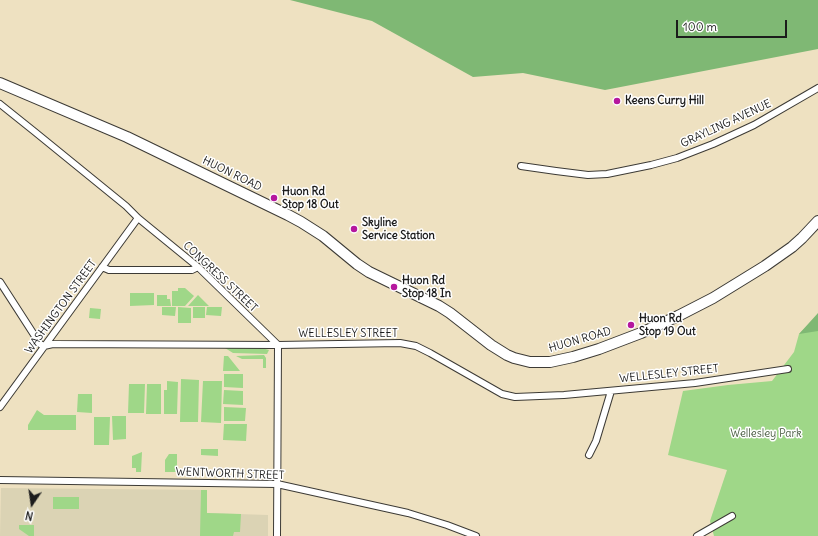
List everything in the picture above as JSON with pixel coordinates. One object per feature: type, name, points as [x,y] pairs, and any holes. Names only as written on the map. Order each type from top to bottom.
[{"type":"main road","name":"HUON ROAD","points":[[0,83],[127,137],[292,217],[323,236],[369,272],[439,306],[491,345],[507,355],[530,362],[550,362],[574,357],[641,333],[678,316],[713,298],[765,266],[802,238],[818,221]]},
{"type":"street","name":"GRAYLING AVENUE","points":[[520,166],[588,175],[607,174],[651,165],[677,158],[713,144],[754,125],[818,88]]},
{"type":"street","name":"CONGRESS STREET","points":[[0,104],[126,206],[138,218],[198,267],[278,345]]},
{"type":"street","name":"WASHINGTON STREET","points":[[0,407],[138,218]]},
{"type":"street","points":[[102,267],[109,270],[192,270],[198,267]]},
{"type":"street","points":[[0,282],[40,344],[44,346]]},
{"type":"street","name":"WELLESLEY STREET","points":[[44,346],[53,344],[400,344],[416,346],[502,394],[515,397],[564,395],[695,383],[788,369]]},
{"type":"street","points":[[277,536],[278,345]]},
{"type":"street","points":[[589,455],[596,441],[611,391]]},
{"type":"street","name":"WENTWORTH STREET","points":[[0,480],[277,484],[408,513],[476,536]]},
{"type":"street","points":[[697,536],[732,516]]},
{"type":"shaded area","points":[[1,488],[207,490],[207,513],[268,515],[268,536],[0,536]]},
{"type":"green space","points":[[290,0],[818,0],[818,49],[605,90],[523,73],[473,77],[372,21]]},
{"type":"green space","points":[[178,288],[185,288],[194,296],[185,306],[172,306],[172,291],[178,291]]},
{"type":"green space","points":[[130,293],[154,293],[154,305],[130,306]]},
{"type":"green space","points":[[157,295],[167,295],[167,299],[170,299],[171,306],[157,306]]},
{"type":"green space","points":[[198,295],[209,306],[188,306]]},
{"type":"green space","points":[[162,307],[176,307],[175,316],[162,315]]},
{"type":"green space","points":[[178,307],[191,308],[191,323],[178,323]]},
{"type":"green space","points":[[193,307],[205,307],[205,318],[193,318]]},
{"type":"green space","points":[[207,307],[222,307],[221,316],[206,315]]},
{"type":"green space","points":[[90,308],[101,309],[100,319],[89,318]]},
{"type":"green space","points":[[818,313],[818,331],[799,334]]},
{"type":"green space","name":"Wellesley Park","points":[[818,315],[818,536],[714,536],[710,521],[727,470],[668,455],[683,391],[772,381],[794,352],[799,334]]},
{"type":"green space","points":[[225,348],[262,348],[269,350],[267,354],[233,353]]},
{"type":"green space","points":[[264,355],[266,358],[266,368],[263,368],[263,359],[242,359],[236,356]]},
{"type":"green space","points":[[224,356],[228,356],[240,371],[223,371]]},
{"type":"green space","points":[[224,374],[243,374],[243,388],[224,387]]},
{"type":"green space","points":[[181,379],[199,380],[198,422],[180,422]]},
{"type":"green space","points":[[167,381],[178,382],[177,414],[164,414],[164,390],[167,390]]},
{"type":"green space","points":[[203,381],[222,381],[221,423],[201,422]]},
{"type":"green space","points":[[129,384],[145,384],[144,413],[128,413]]},
{"type":"green space","points":[[147,384],[161,384],[161,414],[146,414]]},
{"type":"green space","points":[[224,390],[243,391],[243,405],[223,404]]},
{"type":"green space","points":[[78,394],[92,394],[92,413],[77,412]]},
{"type":"green space","points":[[224,407],[246,408],[245,421],[224,421]]},
{"type":"green space","points":[[37,410],[44,415],[76,415],[76,430],[28,430],[28,425]]},
{"type":"green space","points":[[112,416],[126,416],[126,439],[113,440]]},
{"type":"green space","points":[[94,417],[110,417],[109,445],[94,445]]},
{"type":"green space","points":[[224,424],[247,424],[246,441],[223,440]]},
{"type":"green space","points":[[201,449],[218,449],[218,456],[201,455]]},
{"type":"green space","points":[[142,452],[141,472],[136,472],[136,468],[132,468],[132,456]]},
{"type":"green space","points":[[169,454],[177,454],[177,472],[165,472],[165,460]]},
{"type":"green space","points":[[201,490],[207,490],[207,513],[241,514],[240,532],[234,532],[233,536],[200,536]]},
{"type":"green space","points":[[53,497],[79,497],[79,509],[53,509]]},
{"type":"green space","points":[[19,525],[34,525],[34,536],[29,536],[19,529]]},
{"type":"place","name":"Keens Curry Hill","points":[[617,101]]},
{"type":"place","name":"Huon Rd Stop 18 Out","points":[[274,198]]},
{"type":"place","name":"Skyline Service Station","points":[[354,229]]},
{"type":"place","name":"Huon Rd Stop 18 In","points":[[394,287]]},
{"type":"place","name":"Huon Rd Stop 19 Out","points":[[631,325]]}]
